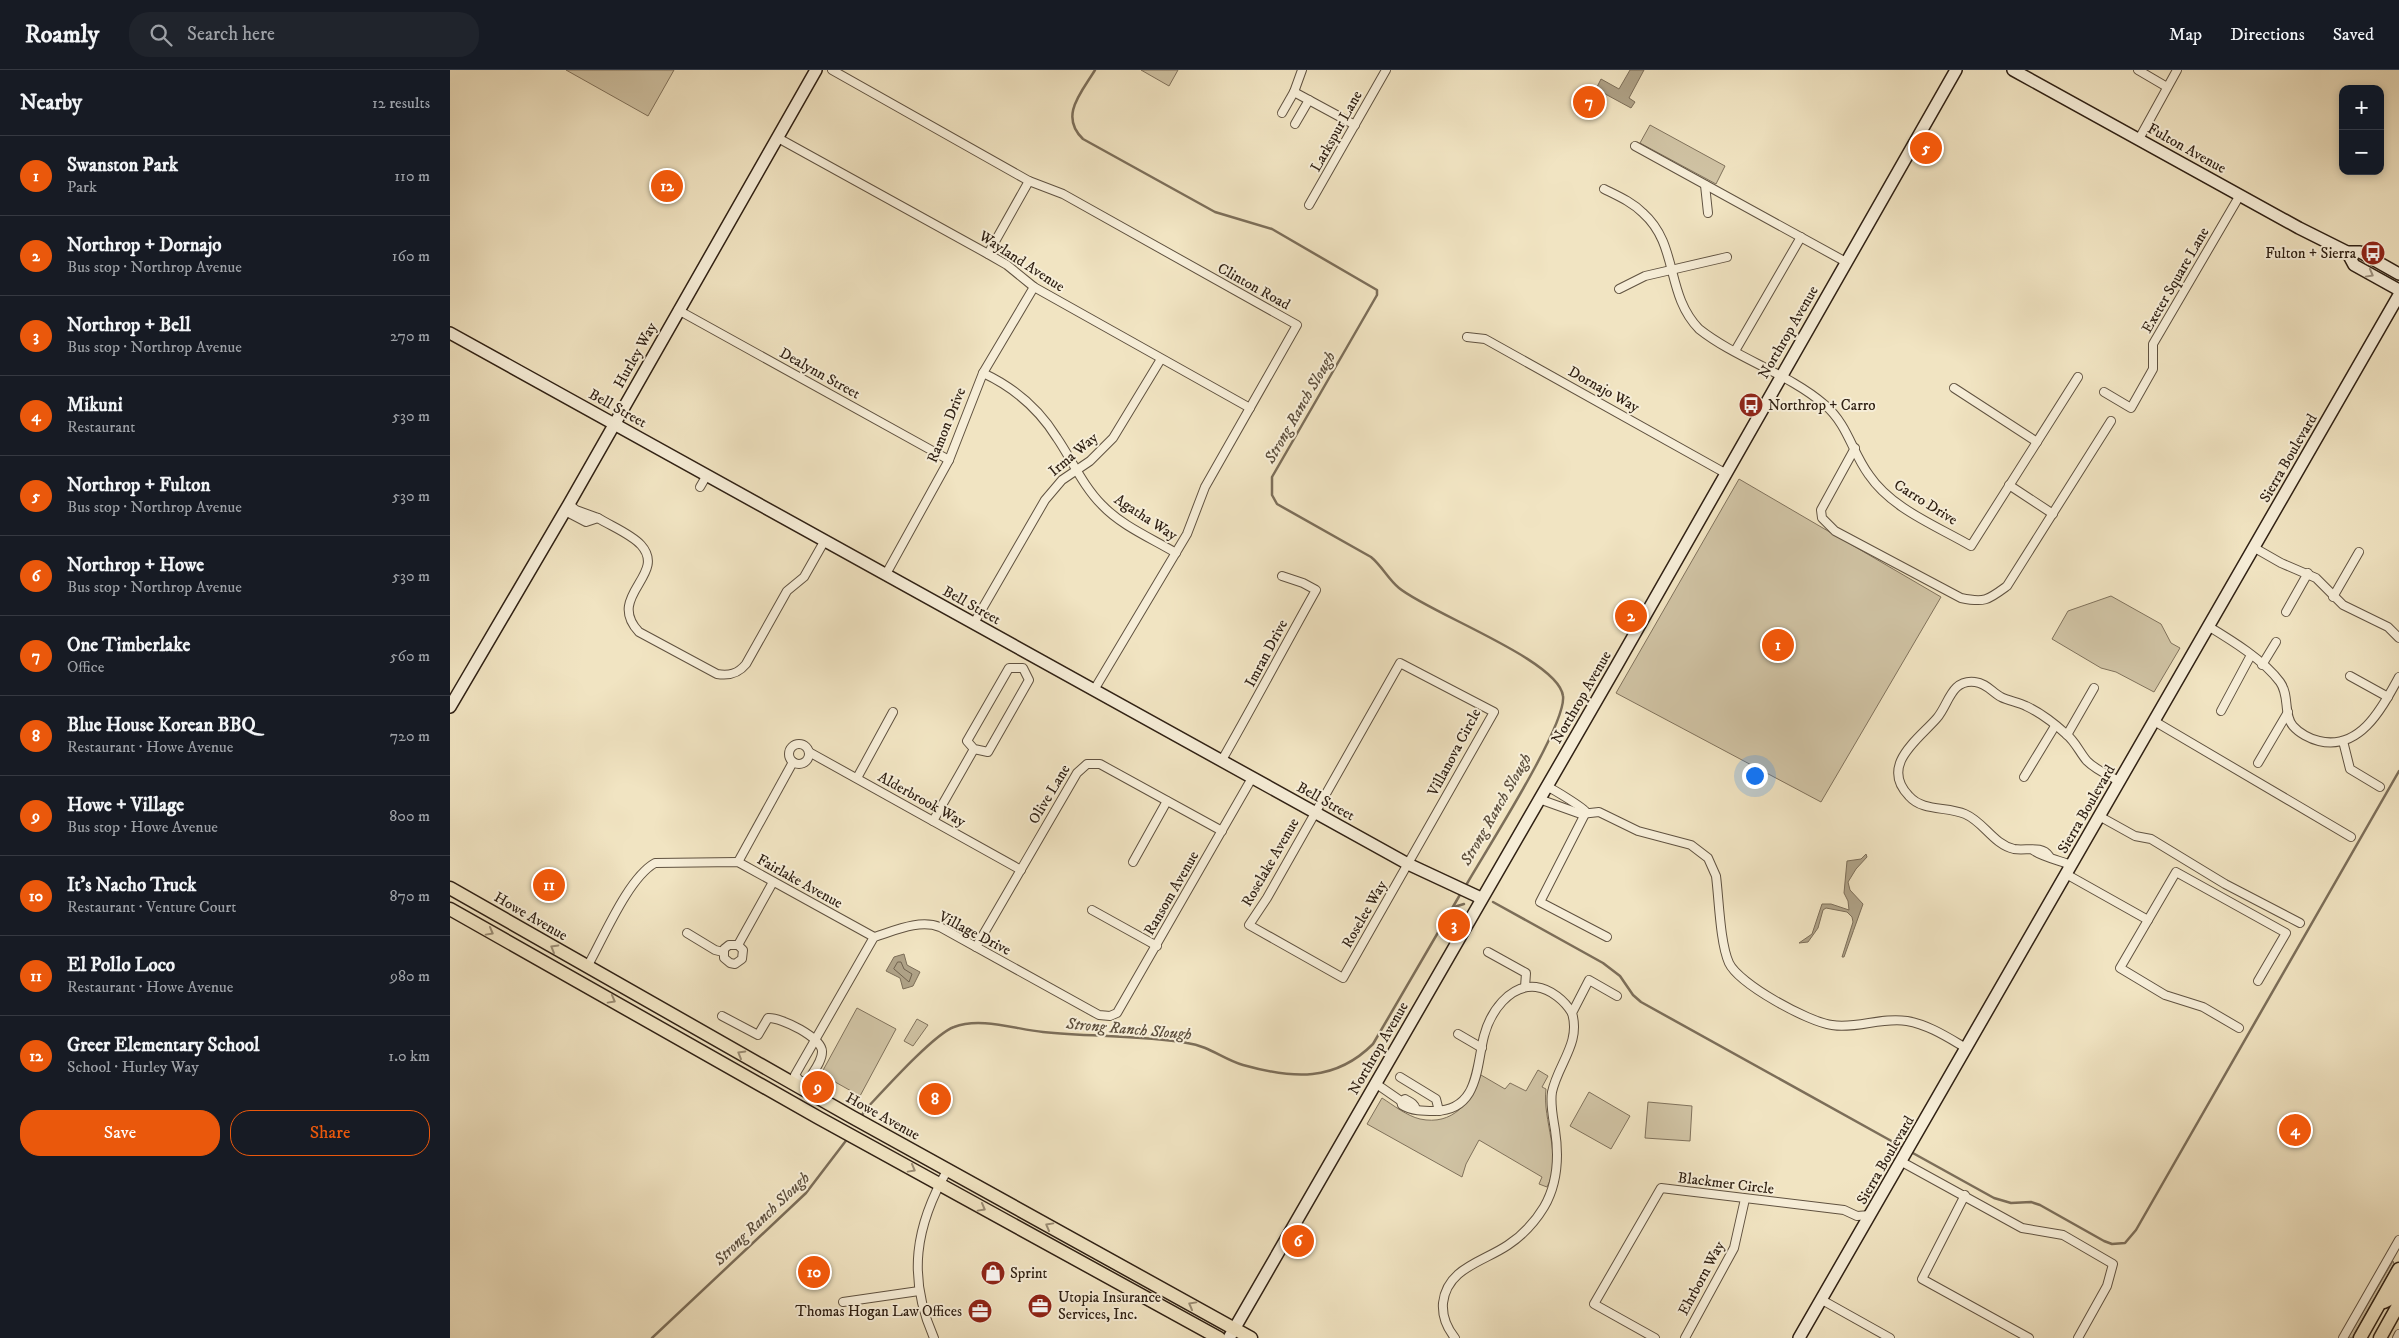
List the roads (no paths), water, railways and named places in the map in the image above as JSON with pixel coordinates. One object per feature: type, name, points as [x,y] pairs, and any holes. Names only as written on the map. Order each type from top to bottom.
[{"type":"main road","name":"Howe Avenue","points":[[450,888],[587,967],[799,1084],[848,1115],[948,1170],[1231,1333],[1251,1338]]},
{"type":"main road","points":[[450,909],[842,1131],[1219,1338]]},
{"type":"main road","points":[[530,955],[538,953],[575,970],[587,967]]},
{"type":"main road","points":[[746,1075],[761,1076],[791,1091],[799,1084]]},
{"type":"main road","points":[[785,1099],[788,1096],[799,1097],[833,1116],[848,1115]]},
{"type":"main road","points":[[2362,1337],[2399,1269]]},
{"type":"main road","points":[[2380,1302],[2386,1303],[2392,1298],[2399,1287]]},
{"type":"main road","points":[[2380,1338],[2399,1304]]},
{"type":"street","name":"Hurley Way","points":[[450,707],[567,508],[816,70]]},
{"type":"street","name":"Clinton Road","points":[[832,70],[1029,181],[1063,194],[1297,325],[1205,487],[1187,534],[1094,690]]},
{"type":"street","points":[[1282,113],[1294,92],[1302,70]]},
{"type":"street","name":"Larkspur Lane","points":[[1309,205],[1386,70]]},
{"type":"street","name":"Northrop Avenue","points":[[1231,1333],[1956,70]]},
{"type":"street","name":"Fulton Avenue","points":[[2013,70],[2347,252],[2360,252],[2399,274]]},
{"type":"street","points":[[2138,70],[2168,87]]},
{"type":"street","points":[[2139,139],[2178,70]]},
{"type":"street","points":[[1294,92],[1355,125]]},
{"type":"street","points":[[1295,124],[1309,100]]},
{"type":"street","name":"Wayland Avenue","points":[[778,138],[988,254],[1007,265],[1034,287],[1250,408]]},
{"type":"street","points":[[1635,146],[1846,262]]},
{"type":"street","points":[[988,254],[1029,181]]},
{"type":"street","points":[[1705,185],[1708,213]]},
{"type":"street","name":"Carro Drive","points":[[1604,189],[1626,199],[1645,214],[1663,240],[1678,299],[1690,320],[1704,332],[1812,396],[1834,414],[1847,431],[1869,476],[1888,496],[1971,546],[2078,376]]},
{"type":"street","name":"Exeter Square Lane","points":[[2104,392],[2131,408],[2153,369],[2153,344],[2240,195]]},
{"type":"street","points":[[1735,350],[1801,237]]},
{"type":"street","name":"Fulton Avenue","points":[[2347,252],[2354,265],[2399,290]]},
{"type":"street","points":[[1619,290],[1638,278],[1727,257]]},
{"type":"street","name":"Ramon Drive","points":[[886,574],[949,460],[983,373],[1034,287]]},
{"type":"street","name":"Sierra Boulevard","points":[[1800,1338],[2399,295]]},
{"type":"street","name":"Dealynn Street","points":[[678,310],[949,460]]},
{"type":"street","name":"Bell Street","points":[[450,333],[1423,873],[1462,887],[1481,898]]},
{"type":"street","name":"Dornajo Way","points":[[1467,337],[1485,338],[1725,473]]},
{"type":"street","name":"Irma Way","points":[[974,623],[1045,500],[1062,480],[1102,450],[1113,438],[1161,359]]},
{"type":"street","name":"Agatha Way","points":[[983,373],[1005,385],[1033,408],[1057,436],[1094,496],[1112,514],[1176,553]]},
{"type":"street","points":[[1954,388],[2037,442]]},
{"type":"street","points":[[1854,448],[1821,510],[1822,518],[1836,531],[1961,598],[1980,601],[1993,598],[2007,586],[2111,421]]},
{"type":"street","points":[[700,488],[707,474]]},
{"type":"street","points":[[2009,485],[2053,514]]},
{"type":"street","points":[[567,508],[586,522],[598,518],[640,544],[648,558],[648,569],[628,606],[633,626],[639,632],[717,674],[725,676],[738,672],[746,664],[787,591],[804,577],[825,540]]},
{"type":"street","points":[[2253,547],[2292,568],[2308,573],[2321,582],[2333,597],[2354,611],[2388,627],[2399,638]]},
{"type":"street","points":[[2333,597],[2359,552]]},
{"type":"street","points":[[2286,612],[2308,573]]},
{"type":"street","name":"Imran Drive","points":[[1222,760],[1316,590],[1303,582],[1282,576]]},
{"type":"street","points":[[2208,626],[2251,655],[2275,676],[2285,690],[2288,712],[2293,725],[2306,735],[2323,742],[2343,741],[2362,731],[2388,697],[2399,676]]},
{"type":"street","points":[[2262,665],[2276,642]]},
{"type":"street","points":[[1023,668],[1030,654]]},
{"type":"street","points":[[2221,711],[2251,655]]},
{"type":"street","name":"Villanova Circle","points":[[1315,812],[1400,663],[1494,712],[1408,864]]},
{"type":"street","points":[[1009,668],[1023,668],[1030,680],[988,752],[974,749],[967,742],[1009,668]]},
{"type":"street","points":[[2350,676],[2388,697]]},
{"type":"street","points":[[2119,782],[2087,761],[2067,734],[2026,706],[1999,696],[1981,683],[1967,682],[1953,690],[1937,718],[1908,747],[1901,762],[1902,787],[1907,795],[1918,804],[1966,814],[2005,846],[2046,851],[2049,856],[2068,870],[2148,920]]},
{"type":"street","points":[[2067,734],[2094,688]]},
{"type":"street","points":[[857,778],[893,712]]},
{"type":"street","points":[[2258,763],[2288,712]]},
{"type":"street","points":[[2154,721],[2351,837]]},
{"type":"street","points":[[2024,777],[2055,726]]},
{"type":"street","points":[[2343,741],[2350,769],[2380,787]]},
{"type":"street","name":"Alderbrook Way","points":[[793,762],[789,753],[794,745],[804,744],[809,752],[1021,870]]},
{"type":"street","points":[[933,821],[974,749]]},
{"type":"street","name":"Alderbrook Way","points":[[793,762],[803,763],[808,759],[809,752]]},
{"type":"street","name":"Alderbrook Way","points":[[738,862],[793,762]]},
{"type":"street","name":"Olive Lane","points":[[976,947],[1077,773],[1087,764],[1100,764],[1222,831]]},
{"type":"street","name":"Ransom Avenue","points":[[1110,1016],[1121,1010],[1252,778]]},
{"type":"street","points":[[1546,786],[1581,814],[1599,812],[1638,831],[1692,845],[1708,858],[1716,876],[1727,955],[1734,970],[1748,984],[1820,1023],[1843,1026],[1881,1020],[1907,1022],[1937,1031],[1966,1048]]},
{"type":"street","points":[[1539,798],[1568,805]]},
{"type":"street","points":[[1133,862],[1167,801]]},
{"type":"street","name":"Roselake Avenue","points":[[1315,812],[1267,898],[1249,925],[1343,978]]},
{"type":"street","points":[[1586,812],[1540,902],[1607,937]]},
{"type":"street","points":[[2099,816],[2136,836],[2151,839],[2226,884],[2300,923]]},
{"type":"street","name":"Fairlake Avenue","points":[[587,967],[633,884],[645,869],[655,863],[738,862],[874,937]]},
{"type":"street","name":"Roselee Way","points":[[1343,978],[1408,864]]},
{"type":"street","points":[[2239,1028],[2203,1007],[2165,995],[2120,968],[2176,872],[2286,933],[2258,982]]},
{"type":"street","points":[[738,945],[773,882]]},
{"type":"street","points":[[1092,910],[1156,946]]},
{"type":"street","name":"Village Drive","points":[[874,937],[928,924],[940,927],[1094,1012],[1110,1016]]},
{"type":"street","points":[[686,933],[715,950],[723,952]]},
{"type":"street","points":[[722,1016],[758,1035],[768,1018],[776,1017],[816,1039],[822,1048],[821,1057],[808,1081],[799,1084],[795,1074],[816,1039],[874,937]]},
{"type":"street","points":[[723,952],[729,945],[738,945]]},
{"type":"street","points":[[723,952],[727,962],[732,964],[738,963],[744,953],[738,945]]},
{"type":"street","points":[[1488,952],[1526,973],[1525,988]]},
{"type":"street","points":[[1572,1013],[1589,980],[1617,996]]},
{"type":"street","points":[[1375,1083],[1411,1110],[1439,1111],[1456,1106],[1467,1096],[1475,1081],[1487,1026],[1501,1004],[1513,992],[1525,988],[1538,987],[1552,993],[1565,1003],[1572,1013],[1576,1025],[1574,1040],[1556,1079],[1552,1099],[1558,1160],[1552,1191],[1538,1217],[1520,1236],[1460,1272],[1448,1286],[1444,1297],[1443,1311],[1447,1325],[1455,1338]]},
{"type":"street","points":[[1458,1034],[1482,1048]]},
{"type":"street","points":[[1400,1078],[1436,1099],[1439,1111]]},
{"type":"street","points":[[1906,1154],[1965,1195],[2022,1228],[2063,1235],[2113,1264],[2107,1286],[2078,1338]]},
{"type":"street","points":[[934,1338],[922,1308],[917,1272],[920,1238],[929,1206],[948,1170]]},
{"type":"street","name":"Blackmer Circle","points":[[1655,1338],[1594,1304],[1660,1188],[1745,1200],[1844,1210],[1857,1216],[1870,1216]]},
{"type":"street","points":[[1965,1195],[1922,1279],[2029,1338]]},
{"type":"street","name":"Ehrborn Way","points":[[1685,1338],[1734,1248],[1745,1200]]},
{"type":"street","points":[[2343,1338],[2399,1240]]},
{"type":"street","points":[[843,1302],[919,1291]]},
{"type":"street","points":[[1822,1300],[1890,1338]]},
{"type":"street","points":[[2397,1338],[2399,1334]]},
{"type":"water","points":[[1630,70],[1644,70],[1629,98],[1635,102],[1631,108],[1596,89],[1601,79],[1619,89]]},
{"type":"water","points":[[1866,854],[1867,857],[1848,882],[1850,890],[1863,904],[1844,957],[1842,957],[1853,922],[1852,917],[1847,912],[1826,908],[1823,910],[1818,928],[1808,942],[1799,943],[1812,934],[1822,904],[1831,904],[1849,910],[1848,901],[1844,893],[1847,861],[1861,859]]},
{"type":"water","points":[[904,954],[907,965],[920,972],[913,986],[903,989],[900,978],[886,971],[894,957]]},
{"type":"waterway","name":"Strong Ranch Slough","points":[[1095,70],[1079,96],[1073,113],[1073,122],[1076,130],[1083,139],[1215,212],[1272,229],[1377,290],[1377,295],[1272,477],[1272,495],[1277,504],[1371,557],[1399,588],[1414,598],[1491,638],[1540,667],[1556,682],[1563,696],[1561,711],[1552,734],[1505,820],[1465,887]]},
{"type":"waterway","points":[[1911,1152],[1994,1198],[2011,1203],[2031,1202],[2040,1205],[2104,1241],[2112,1244],[2125,1243],[2136,1230],[2399,771]]},
{"type":"waterway","name":"Strong Ranch Slough","points":[[860,1118],[896,1077],[934,1040],[954,1027],[964,1024],[986,1023],[1043,1032],[1169,1040],[1202,1047],[1243,1065],[1261,1070],[1296,1075],[1328,1071],[1344,1065],[1359,1056],[1373,1044],[1461,893]]},
{"type":"waterway","points":[[1493,902],[1603,963],[1620,976],[1633,995],[1641,1002],[1904,1148]]},
{"type":"waterway","points":[[1454,907],[1464,904]]},
{"type":"waterway","name":"Strong Ranch Slough","points":[[652,1338],[806,1193],[848,1138]]},
{"type":"place","name":"One Timberlake","points":[[1589,102]]},
{"type":"place","name":"Northrop + Fulton","points":[[1926,148]]},
{"type":"place","name":"Greer Elementary School","points":[[667,186]]},
{"type":"place","name":"Fulton + Sierra","points":[[2373,253]]},
{"type":"place","name":"Northrop + Carro","points":[[1751,405]]},
{"type":"place","name":"Northrop + Dornajo","points":[[1631,616]]},
{"type":"place","name":"Swanston Park","points":[[1778,645]]},
{"type":"place","name":"El Pollo Loco","points":[[549,885]]},
{"type":"place","name":"Northrop + Bell","points":[[1454,925]]},
{"type":"place","name":"Howe + Village","points":[[818,1087]]},
{"type":"place","name":"Blue House Korean BBQ","points":[[935,1099]]},
{"type":"place","name":"Mikuni","points":[[2295,1130]]},
{"type":"place","name":"Northrop + Howe","points":[[1298,1241]]},
{"type":"place","name":"It's Nacho Truck","points":[[814,1272]]},
{"type":"place","name":"Sprint","points":[[993,1273]]},
{"type":"place","name":"Utopia Insurance Services, Inc.","points":[[1040,1306]]},
{"type":"place","name":"Thomas Hogan Law Offices","points":[[980,1311]]}]
